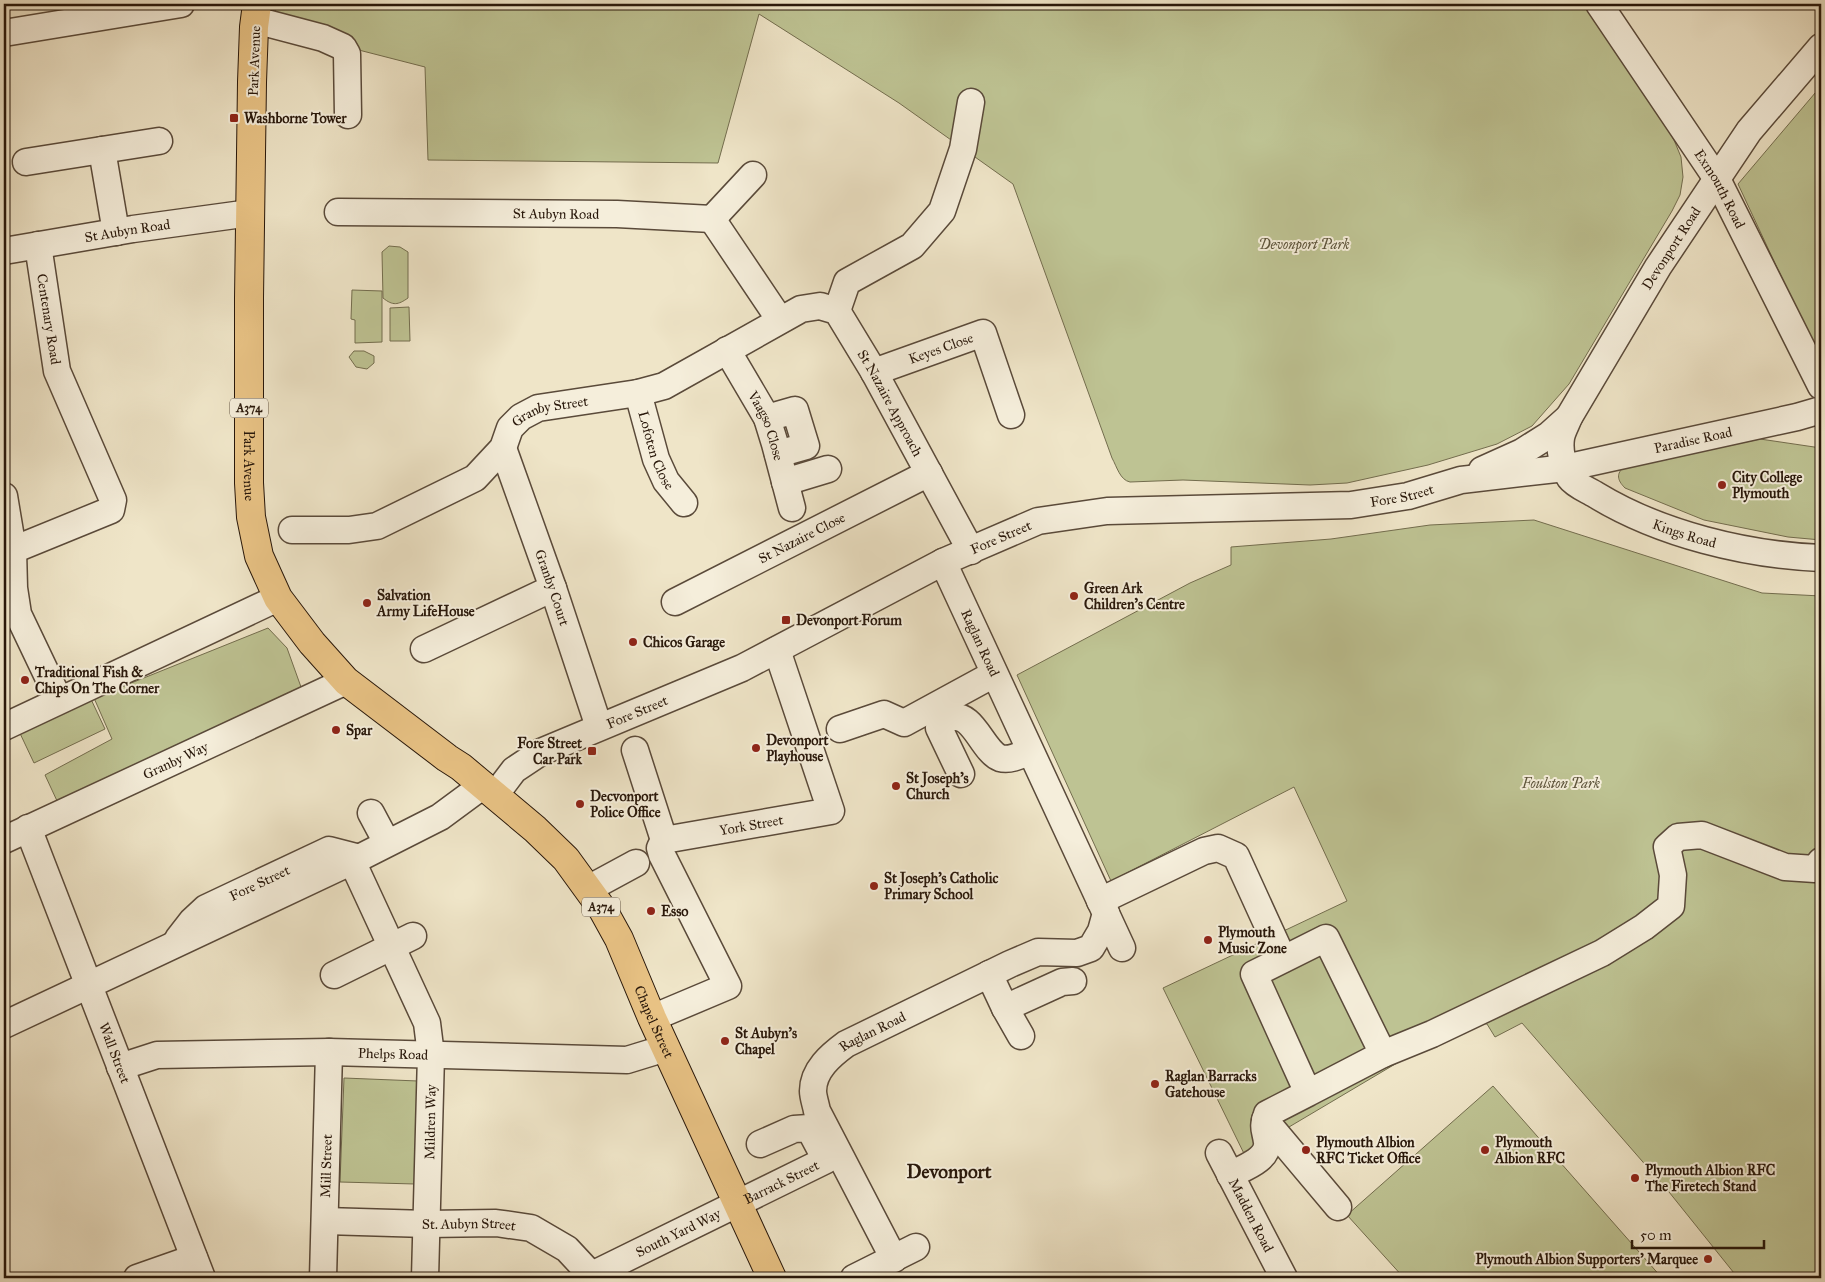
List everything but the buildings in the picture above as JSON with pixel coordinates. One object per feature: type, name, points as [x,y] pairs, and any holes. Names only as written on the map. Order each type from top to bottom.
[{"type":"main road","name":"Park Avenue","points":[[256,12],[250,213],[248,483],[251,517],[259,556],[278,598],[312,643],[346,681],[489,790]]},
{"type":"main road","name":"Chapel Street","points":[[489,790],[536,830],[566,859],[604,910],[619,939],[652,1018],[772,1278]]},
{"type":"street","points":[[4,33],[181,4]]},
{"type":"street","name":"Exmouth Road","points":[[1599,4],[1716,178],[1821,386]]},
{"type":"street","points":[[256,12],[343,47],[347,54],[348,116]]},
{"type":"street","name":"Devonport Road","points":[[1565,468],[1561,449],[1561,436],[1569,417],[1658,266],[1749,131],[1821,47]]},
{"type":"street","points":[[753,175],[712,219],[780,320],[801,310],[820,306],[837,311],[847,282],[912,246],[942,210],[963,149],[971,102]]},
{"type":"street","points":[[26,162],[159,141]]},
{"type":"street","points":[[102,150],[116,232]]},
{"type":"street","name":"St Aubyn Road","points":[[338,212],[617,214],[712,219]]},
{"type":"street","name":"St Aubyn Road","points":[[4,251],[116,232],[250,213]]},
{"type":"street","name":"Centenary Road","points":[[10,556],[111,510],[113,500],[57,371],[38,245]]},
{"type":"street","name":"St Nazaire Approach","points":[[837,311],[874,372],[971,550]]},
{"type":"street","name":"Granby Street","points":[[306,523],[349,530],[377,526],[475,478],[503,448],[510,428],[521,417],[538,408],[638,393],[664,386],[780,320]]},
{"type":"street","name":"Keyes Close","points":[[874,372],[983,333],[1011,416]]},
{"type":"street","name":"Vaagso Close","points":[[726,350],[766,418],[778,454],[792,508]]},
{"type":"street","name":"Lofoten Close","points":[[638,393],[656,459],[666,481],[684,503]]},
{"type":"street","name":"Paradise Road","points":[[1565,468],[1797,417],[1821,410]]},
{"type":"street","points":[[1461,480],[1522,452],[1548,435],[1569,417]]},
{"type":"street","points":[[1797,417],[1805,425],[1821,430]]},
{"type":"street","name":"Granby Court","points":[[503,448],[553,588],[599,727]]},
{"type":"street","name":"Fore Street","points":[[4,1025],[356,860],[489,790],[541,752],[742,668],[943,562],[1038,522],[1107,510],[1351,505],[1408,496],[1461,480],[1565,468]]},
{"type":"street","name":"Kings Road","points":[[1565,468],[1572,480],[1604,500],[1657,524],[1715,542],[1756,551],[1821,558]]},
{"type":"street","points":[[785,482],[828,469]]},
{"type":"street","name":"St Nazaire Close","points":[[675,602],[929,473]]},
{"type":"street","points":[[4,496],[18,614],[59,700]]},
{"type":"street","name":"Raglan Road","points":[[943,562],[1122,948]]},
{"type":"street","points":[[424,649],[445,629],[553,588]]},
{"type":"street","points":[[4,727],[278,598]]},
{"type":"street","name":"York Street","points":[[664,840],[831,811],[777,650]]},
{"type":"street","points":[[840,729],[884,714],[904,723],[994,674]]},
{"type":"street","name":"Granby Way","points":[[4,840],[346,681]]},
{"type":"street","points":[[961,774],[939,728],[941,723],[952,717],[959,717],[969,723],[999,758],[1012,758],[1030,751]]},
{"type":"street","points":[[635,750],[664,840],[660,848],[662,855],[728,986],[652,1018]]},
{"type":"street","points":[[370,813],[387,843]]},
{"type":"street","name":"Wall Street","points":[[28,828],[198,1268]]},
{"type":"street","points":[[1338,1207],[1265,1120],[1267,1114],[1383,1054],[1432,1034],[1602,953],[1644,927],[1671,906],[1673,875],[1667,847],[1678,837],[1702,835],[1786,867],[1815,870],[1821,861]]},
{"type":"street","points":[[1103,907],[1204,851],[1218,848],[1236,856],[1283,959]]},
{"type":"street","name":"Fore Street","points":[[173,946],[181,918],[329,850],[356,860]]},
{"type":"street","name":"Mildren Way","points":[[356,860],[402,941],[427,1023],[431,1055],[425,1278]]},
{"type":"street","points":[[588,889],[636,863]]},
{"type":"street","name":"Raglan Road","points":[[894,1259],[817,1111],[813,1090],[818,1071],[828,1057],[846,1044],[989,974],[1038,952],[1077,953],[1091,948],[1101,931],[1103,907]]},
{"type":"street","points":[[1308,1093],[1254,974],[1326,938],[1383,1054]]},
{"type":"street","points":[[334,975],[402,941]]},
{"type":"street","points":[[989,974],[1021,1036]]},
{"type":"street","points":[[1005,1008],[1062,982],[1073,981]]},
{"type":"street","name":"Phelps Road","points":[[120,1067],[157,1055],[329,1052],[627,1060],[666,1048]]},
{"type":"street","name":"Mill Street","points":[[322,1278],[329,1052]]},
{"type":"street","name":"Madden Road","points":[[1265,1120],[1263,1127],[1267,1143],[1265,1153],[1255,1163],[1224,1164],[1284,1278]]},
{"type":"street","name":"Barrack Street","points":[[738,1202],[826,1160],[809,1128],[794,1130],[760,1144]]},
{"type":"street","name":"South Yard Way","points":[[593,1277],[738,1202]]},
{"type":"street","name":"St. Aubyn Street","points":[[325,1221],[427,1224],[496,1223],[531,1228],[567,1249],[593,1277]]},
{"type":"street","points":[[854,1278],[916,1247]]},
{"type":"street","points":[[137,1278],[198,1268]]},
{"type":"green space","name":"Devonport Park","points":[[276,4],[1587,4],[1662,118],[1681,157],[1683,177],[1680,195],[1672,211],[1569,384],[1532,426],[1497,444],[1428,465],[1347,483],[1310,485],[1183,480],[1130,482],[1121,476],[1112,458],[1013,184],[899,103],[759,14],[718,163],[428,160],[425,67],[273,28]]},
{"type":"green space","points":[[1821,86],[1821,362],[1738,184]]},
{"type":"green space","points":[[389,246],[400,247],[408,252],[408,298],[396,304],[383,298],[382,252]]},
{"type":"green space","points":[[352,290],[382,291],[382,342],[355,343],[355,320],[351,319]]},
{"type":"green space","points":[[409,307],[410,341],[390,341],[390,308]]},
{"type":"green space","points":[[354,351],[364,351],[374,356],[374,363],[367,369],[356,367],[349,357]]},
{"type":"green space","name":"City College Plymouth","points":[[1760,439],[1821,448],[1821,540],[1788,537],[1704,520],[1625,488],[1619,478],[1619,473],[1623,468]]},
{"type":"green space","name":"Foulston Park","points":[[1534,520],[1762,593],[1821,596],[1821,1278],[1738,1278],[1669,1192],[1522,1023],[1495,1037],[1487,1024],[1474,1022],[1402,1060],[1289,1127],[1254,1174],[1163,988],[1347,901],[1294,787],[1111,881],[1017,675],[1190,583],[1231,565],[1231,547],[1331,539],[1430,525]]},
{"type":"green space","points":[[268,628],[287,648],[301,687],[58,803],[45,775],[112,739],[94,698]]},
{"type":"green space","points":[[89,695],[105,729],[34,763],[17,727]]},
{"type":"green space","points":[[344,1078],[418,1081],[415,1184],[340,1182]]},
{"type":"green space","name":"Plymouth Albion RFC","points":[[1493,1086],[1662,1278],[1404,1278],[1347,1215]]},
{"type":"place","name":"Washborne Tower","points":[[234,118]]},
{"type":"place","name":"City College Plymouth","points":[[1722,485]]},
{"type":"place","name":"Green Ark Children's Centre","points":[[1074,596]]},
{"type":"place","name":"Salvation Army LifeHouse","points":[[367,603]]},
{"type":"place","name":"Devonport Forum","points":[[786,620]]},
{"type":"place","name":"Chicos Garage","points":[[633,642]]},
{"type":"place","name":"Traditional Fish & Chips On The Corner","points":[[25,680]]},
{"type":"place","name":"Spar","points":[[336,730]]},
{"type":"place","name":"Devonport Playhouse","points":[[756,748]]},
{"type":"place","name":"Fore Street Car Park","points":[[592,751]]},
{"type":"place","name":"St Joseph's Church","points":[[896,786]]},
{"type":"place","name":"Decvonport Police Office","points":[[580,804]]},
{"type":"place","name":"St Joseph's Catholic Primary School","points":[[874,886]]},
{"type":"place","name":"Esso","points":[[651,911]]},
{"type":"place","name":"Plymouth Music Zone","points":[[1208,940]]},
{"type":"place","name":"St Aubyn's Chapel","points":[[725,1041]]},
{"type":"place","name":"Raglan Barracks Gatehouse","points":[[1155,1084]]},
{"type":"place","name":"Plymouth Albion RFC Ticket Office","points":[[1306,1150]]},
{"type":"place","name":"Plymouth Albion RFC","points":[[1485,1150]]},
{"type":"place","name":"Plymouth Albion RFC The Firetech Stand","points":[[1635,1178]]},
{"type":"place","name":"Plymouth Albion Supporters' Marquee","points":[[1708,1259]]},
{"type":"district","name":"Devonport","points":[[949,1171]]}]
